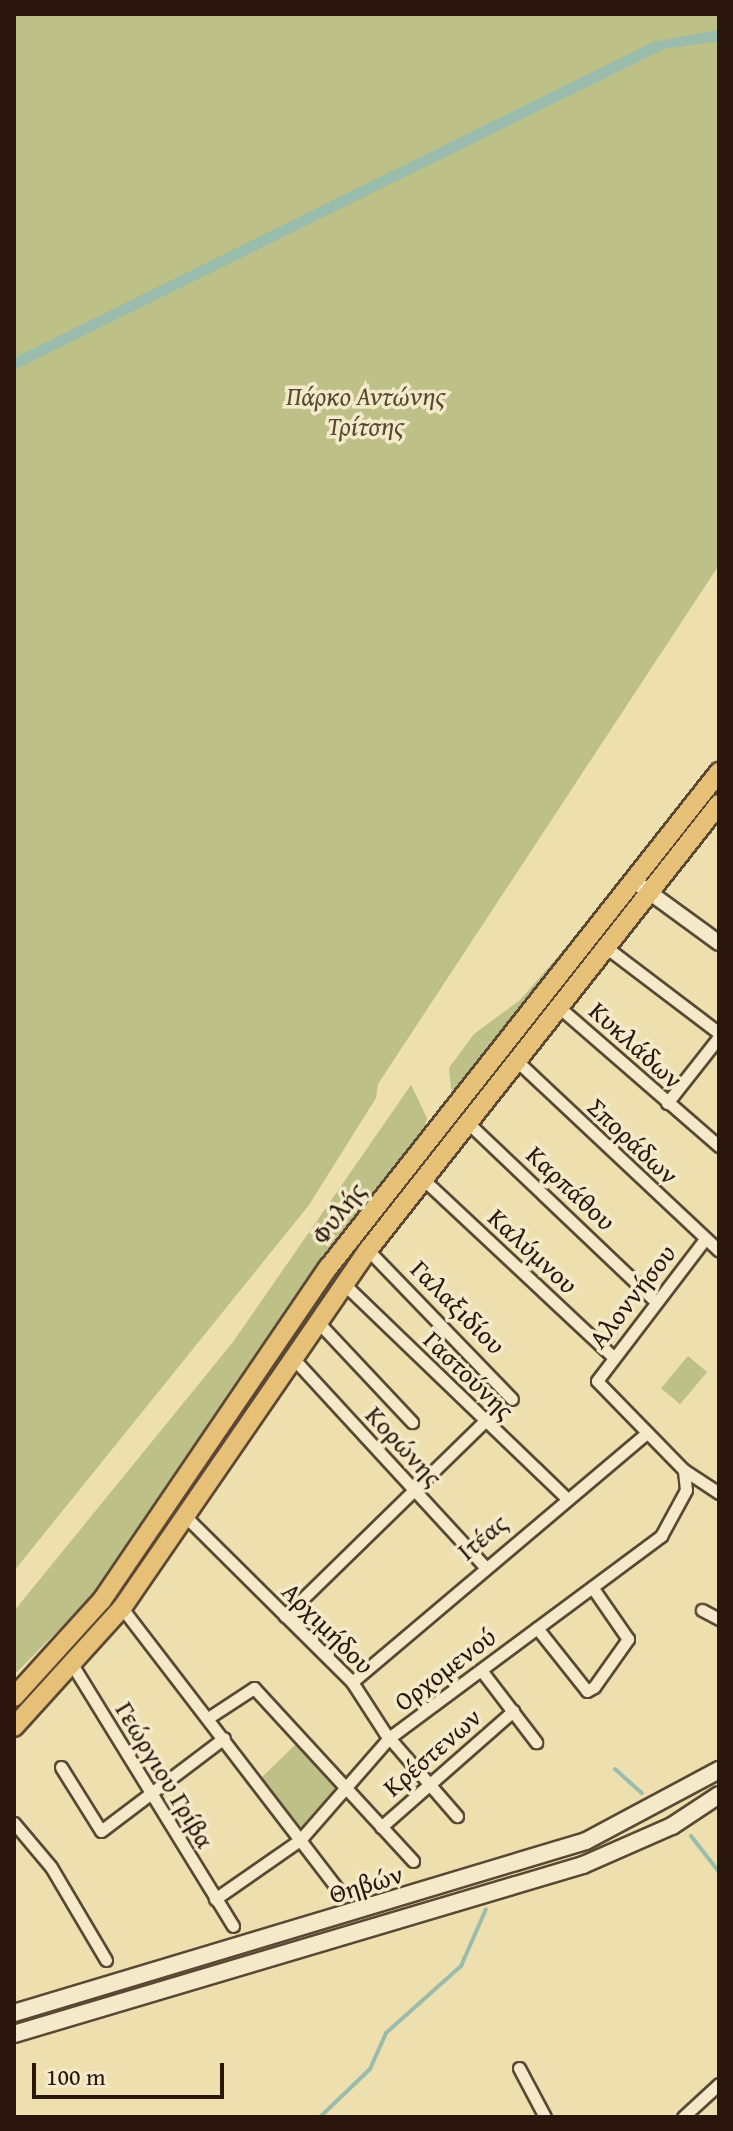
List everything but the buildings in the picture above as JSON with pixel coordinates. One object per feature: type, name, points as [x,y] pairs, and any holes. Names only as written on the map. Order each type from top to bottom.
[{"type":"main road","name":"Φυλής","points":[[14,1697],[58,1650],[139,1549],[328,1268],[461,1116],[641,887],[719,772]]},
{"type":"main road","name":"Φυλής","points":[[14,1727],[122,1608],[317,1321],[423,1179],[461,1116],[517,1061],[607,948],[641,887],[719,804]]},
{"type":"main road","name":"Θηβών","points":[[14,2013],[586,1841],[719,1770]]},
{"type":"main road","name":"Θηβών","points":[[14,2034],[583,1865],[672,1826],[717,1798]]},
{"type":"street","points":[[641,887],[719,943]]},
{"type":"street","points":[[607,948],[719,1035],[667,1103]]},
{"type":"street","name":"Κυκλάδων","points":[[560,1008],[719,1146]]},
{"type":"street","name":"Σποράδων","points":[[517,1061],[719,1251]]},
{"type":"street","name":"Καρπάθου","points":[[461,1116],[656,1302]]},
{"type":"street","name":"Καλύμνου","points":[[423,1179],[612,1356]]},
{"type":"street","name":"Αλοννήσου","points":[[647,1433],[597,1381],[612,1356],[705,1239]]},
{"type":"street","name":"Γαλαξιδίου","points":[[368,1250],[512,1399]]},
{"type":"street","name":"Γαστούνης","points":[[344,1284],[565,1497]]},
{"type":"street","points":[[317,1321],[412,1422]]},
{"type":"street","name":"Κορώνης","points":[[292,1357],[483,1565]]},
{"type":"street","points":[[285,1616],[485,1421]]},
{"type":"street","points":[[647,1433],[688,1473],[717,1492]]},
{"type":"street","name":"Ιτέας","points":[[352,1682],[483,1565],[647,1433]]},
{"type":"street","name":"Ορχομενού","points":[[215,1899],[300,1840],[389,1738],[661,1536],[683,1499],[688,1473]]},
{"type":"street","name":"Αρχιμήδου","points":[[186,1517],[352,1682],[389,1738],[457,1816]]},
{"type":"street","points":[[537,1628],[587,1691],[610,1672],[628,1639],[592,1587]]},
{"type":"street","points":[[122,1608],[338,1889]]},
{"type":"street","points":[[702,1610],[719,1619]]},
{"type":"street","name":"Γεώργιου Γρίβα","points":[[58,1650],[73,1663],[149,1796],[233,1926]]},
{"type":"street","points":[[481,1670],[536,1742]]},
{"type":"street","points":[[208,1718],[250,1686],[347,1786],[413,1861]]},
{"type":"street","name":"Κρέστενων","points":[[381,1827],[426,1782],[513,1711]]},
{"type":"street","points":[[61,1767],[101,1831],[224,1738]]},
{"type":"street","points":[[14,1823],[51,1867],[106,1960]]},
{"type":"street","points":[[519,2068],[545,2117]]},
{"type":"street","points":[[683,2117],[719,2084]]},
{"type":"green space","name":"Πάρκο Αντώνης Τρίτσης","points":[[14,14],[719,14],[719,565],[378,1084],[376,1098],[309,1205],[14,1571]]},
{"type":"green space","points":[[602,906],[454,1091],[451,1089],[449,1068],[474,1034],[520,1000]]},
{"type":"green space","points":[[411,1085],[427,1118],[423,1134],[296,1294],[96,1592],[14,1675],[14,1611],[233,1342]]},
{"type":"green space","points":[[688,1356],[707,1372],[680,1404],[661,1388]]},
{"type":"green space","points":[[295,1745],[338,1790],[303,1831],[260,1779]]},
{"type":"shaded area","points":[[719,30],[719,41],[664,49],[14,370],[14,358],[653,42]]},
{"type":"waterway","points":[[615,1769],[642,1793]]},
{"type":"waterway","points":[[691,1836],[719,1872]]},
{"type":"waterway","points":[[320,2117],[370,2069],[386,2033],[461,1966],[486,1909]]}]
